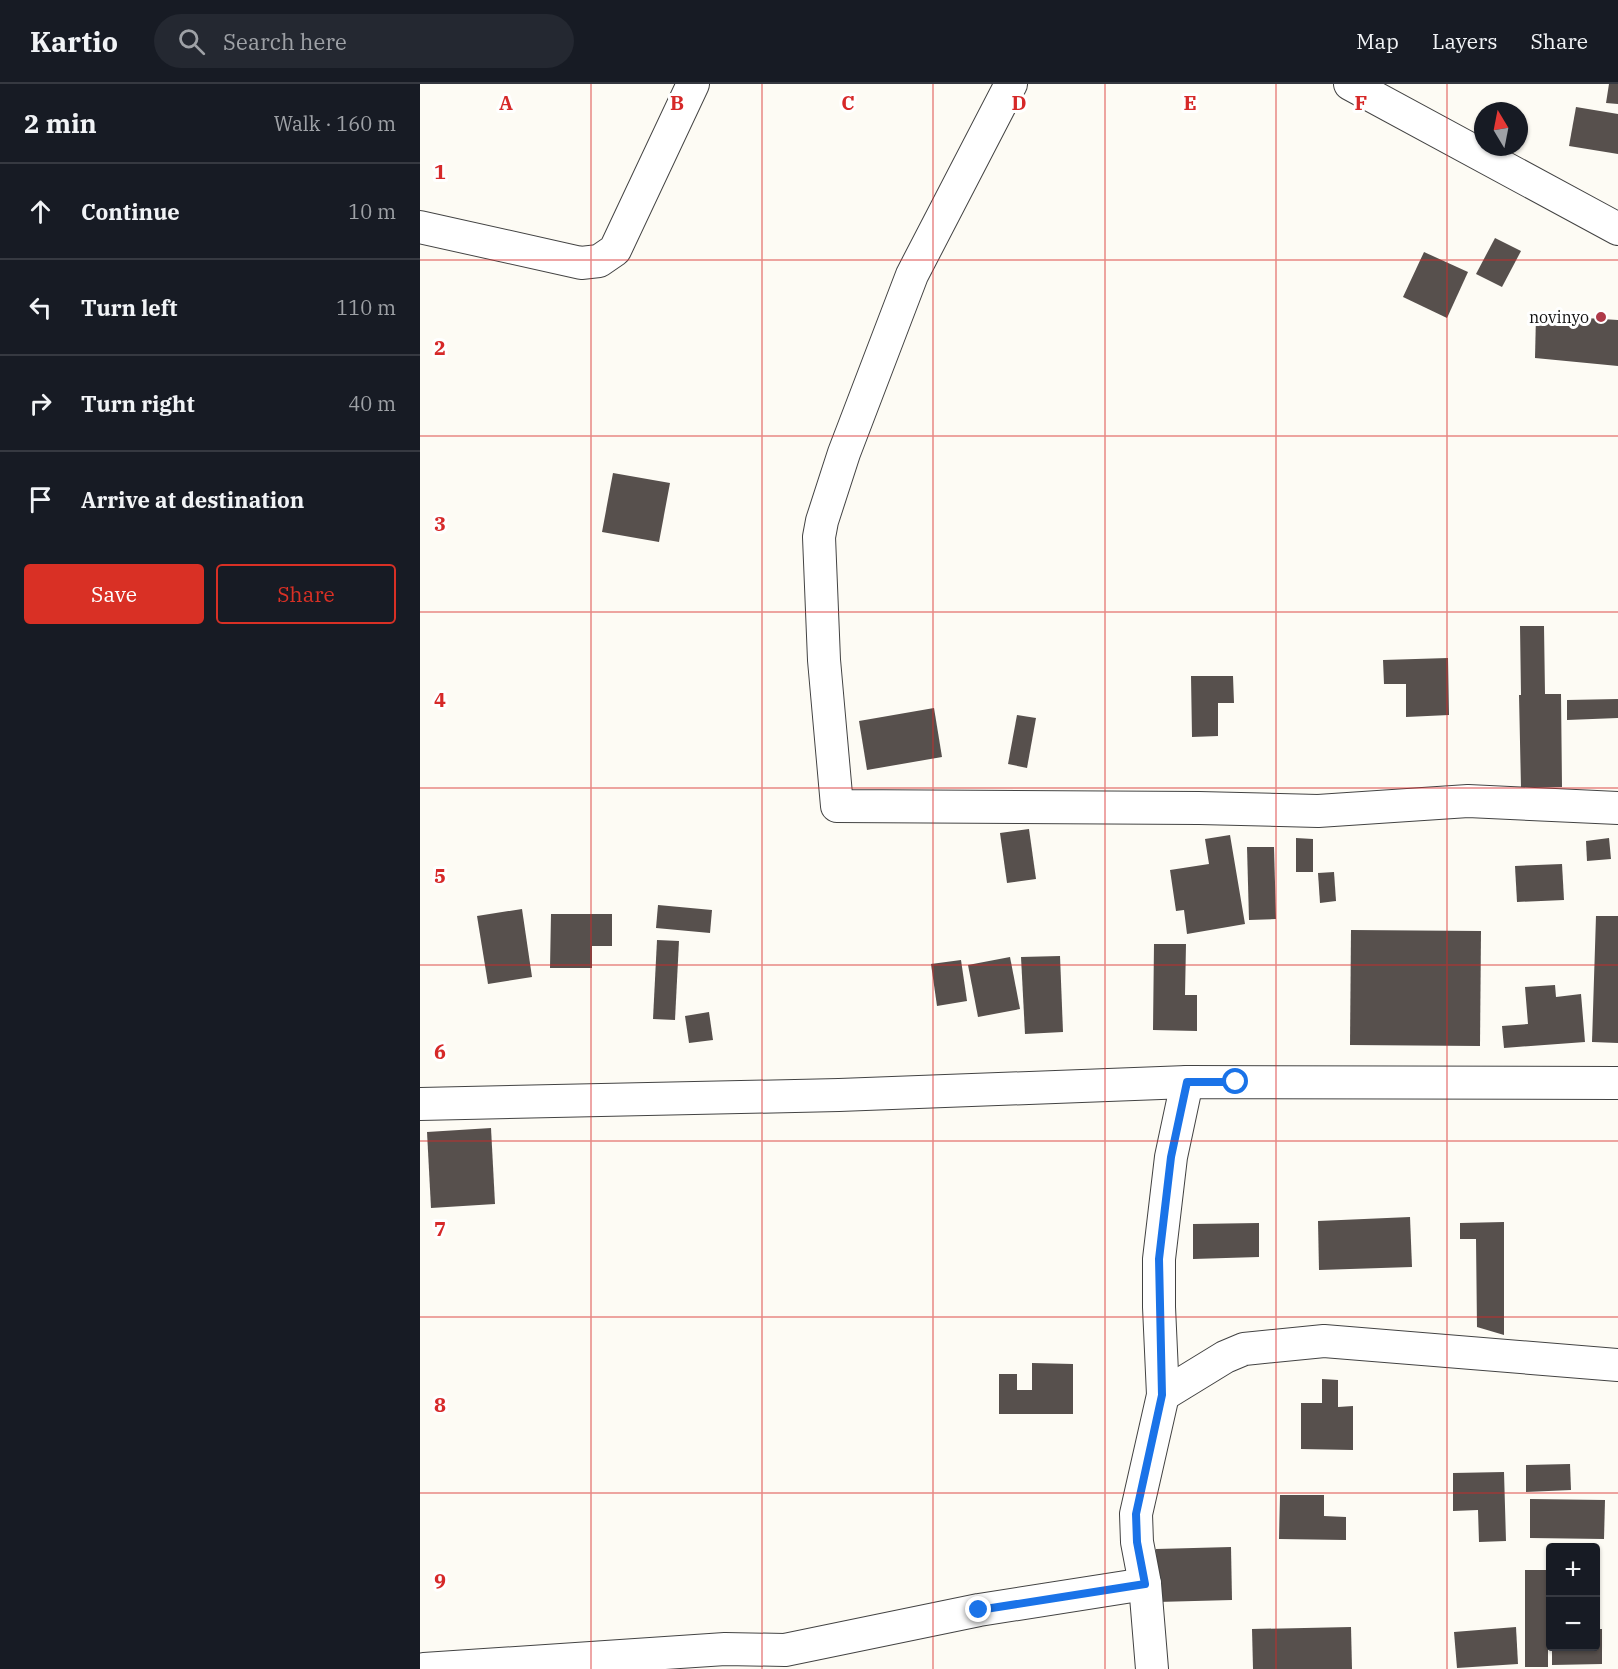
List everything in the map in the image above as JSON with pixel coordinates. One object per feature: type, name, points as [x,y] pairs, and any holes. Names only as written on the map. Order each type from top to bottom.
[{"type":"street","points":[[420,227],[581,262],[599,261],[615,250],[693,84]]},
{"type":"street","points":[[1011,84],[912,275],[844,453],[822,521],[819,537],[824,660],[837,806],[1318,810],[1468,801],[1618,808]]},
{"type":"street","points":[[1350,84],[1618,229]]},
{"type":"street","points":[[1152,1669],[1145,1584],[1137,1542],[1136,1514],[1162,1395],[1159,1259],[1171,1157],[1187,1082]]},
{"type":"street","points":[[420,1104],[839,1095],[1187,1082],[1618,1083]]},
{"type":"street","points":[[1162,1395],[1225,1357],[1244,1350],[1324,1341],[1618,1365]]},
{"type":"street","points":[[424,1669],[725,1649],[785,1660],[979,1610],[1145,1584]]},
{"type":"building","points":[[1609,84],[1618,84],[1618,104],[1606,103]]},
{"type":"building","points":[[1576,107],[1618,114],[1618,154],[1569,146]]},
{"type":"building","points":[[1495,238],[1521,251],[1502,287],[1476,274]]},
{"type":"building","points":[[1424,252],[1468,272],[1447,318],[1403,297]]},
{"type":"building","points":[[1536,315],[1618,320],[1618,366],[1535,358]]},
{"type":"building","points":[[613,473],[670,483],[659,542],[602,532]]},
{"type":"building","points":[[1520,626],[1544,626],[1545,694],[1561,694],[1562,787],[1521,788]]},
{"type":"building","points":[[1448,658],[1449,715],[1406,717],[1406,684],[1384,684],[1383,660]]},
{"type":"building","points":[[1191,676],[1233,676],[1234,703],[1218,703],[1218,736],[1192,737]]},
{"type":"building","points":[[1618,699],[1618,718],[1567,720],[1567,700]]},
{"type":"building","points":[[934,708],[942,757],[867,770],[859,721]]},
{"type":"building","points":[[1017,715],[1036,718],[1027,768],[1008,764]]},
{"type":"building","points":[[1029,829],[1036,879],[1007,883],[1000,833]]},
{"type":"building","points":[[1230,835],[1245,924],[1187,934],[1184,910],[1176,911],[1170,870],[1209,864],[1205,839]]},
{"type":"building","points":[[1296,838],[1313,839],[1313,872],[1296,872]]},
{"type":"building","points":[[1609,838],[1611,859],[1587,861],[1586,841]]},
{"type":"building","points":[[1247,847],[1274,847],[1276,919],[1249,920]]},
{"type":"building","points":[[1562,864],[1564,900],[1517,902],[1515,866]]},
{"type":"building","points":[[1334,872],[1336,901],[1320,903],[1318,873]]},
{"type":"building","points":[[658,905],[712,910],[710,933],[656,928]]},
{"type":"building","points":[[522,909],[532,977],[488,984],[477,916]]},
{"type":"building","points":[[551,914],[612,914],[612,946],[592,946],[592,968],[550,968]]},
{"type":"building","points":[[1596,916],[1618,916],[1618,1043],[1592,1042]]},
{"type":"building","points":[[1351,930],[1481,931],[1480,1046],[1350,1045]]},
{"type":"building","points":[[657,940],[679,941],[675,1020],[653,1019]]},
{"type":"building","points":[[1154,944],[1186,944],[1185,995],[1197,995],[1197,1031],[1153,1030]]},
{"type":"building","points":[[1060,956],[1063,1032],[1025,1034],[1021,957]]},
{"type":"building","points":[[1010,957],[1020,1009],[978,1017],[968,965]]},
{"type":"building","points":[[961,960],[967,1001],[937,1006],[931,964]]},
{"type":"building","points":[[1555,985],[1556,997],[1581,994],[1585,1042],[1504,1048],[1502,1026],[1528,1024],[1525,987]]},
{"type":"building","points":[[709,1012],[713,1040],[689,1043],[685,1016]]},
{"type":"building","points":[[491,1128],[495,1204],[431,1208],[427,1132]]},
{"type":"building","points":[[1410,1217],[1412,1267],[1319,1270],[1318,1221]]},
{"type":"building","points":[[1504,1222],[1504,1335],[1477,1327],[1476,1239],[1460,1239],[1460,1223]]},
{"type":"building","points":[[1259,1223],[1259,1257],[1193,1259],[1193,1224]]},
{"type":"building","points":[[1032,1363],[1073,1364],[1073,1414],[999,1414],[999,1374],[1017,1374],[1017,1390],[1032,1390]]},
{"type":"building","points":[[1322,1379],[1338,1380],[1338,1407],[1353,1406],[1353,1450],[1301,1449],[1301,1403],[1322,1403]]},
{"type":"building","points":[[1570,1464],[1571,1490],[1526,1492],[1526,1465]]},
{"type":"building","points":[[1504,1472],[1506,1541],[1479,1542],[1478,1510],[1453,1511],[1453,1473]]},
{"type":"building","points":[[1280,1495],[1324,1495],[1324,1516],[1346,1517],[1346,1540],[1279,1539]]},
{"type":"building","points":[[1530,1499],[1605,1500],[1604,1539],[1530,1538]]},
{"type":"building","points":[[1231,1547],[1232,1600],[1157,1602],[1156,1549]]},
{"type":"building","points":[[1525,1570],[1546,1570],[1548,1667],[1525,1667]]},
{"type":"building","points":[[1351,1627],[1352,1669],[1253,1669],[1252,1629]]},
{"type":"building","points":[[1516,1627],[1518,1664],[1457,1668],[1454,1632]]},
{"type":"building","points":[[1600,1629],[1602,1629],[1602,1664],[1552,1665],[1552,1651],[1600,1651]]},
{"type":"place","name":"novinyo","points":[[1601,317]]},
{"type":"route","points":[[979,1610],[1145,1584],[1137,1542],[1136,1514],[1162,1395],[1159,1259],[1171,1157],[1187,1082],[1236,1082]]}]
